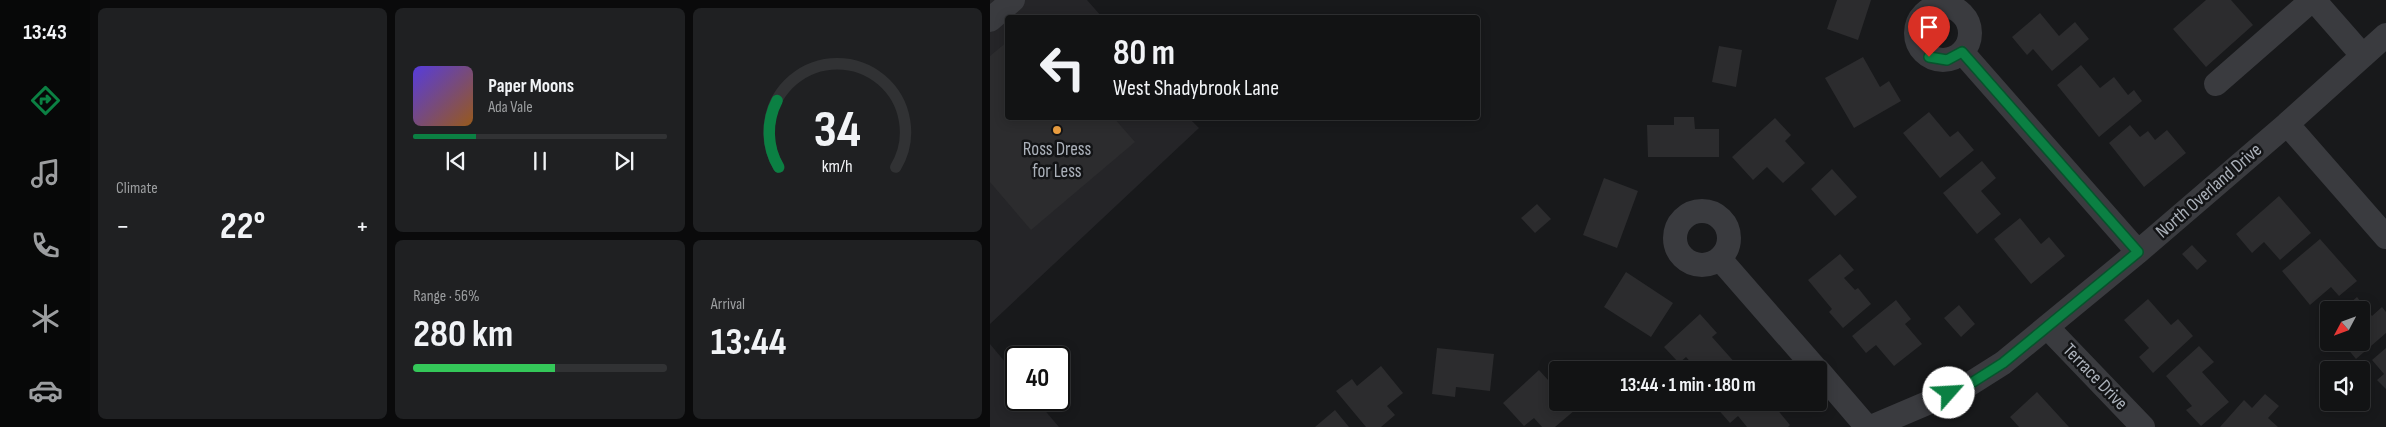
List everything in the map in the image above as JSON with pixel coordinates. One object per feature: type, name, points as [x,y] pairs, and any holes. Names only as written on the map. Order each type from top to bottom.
[{"type":"street","points":[[990,20],[1013,0]]},
{"type":"street","points":[[2216,84],[2313,0],[2363,56]]},
{"type":"street","name":"North Overland Drive","points":[[1871,427],[1965,387],[2003,363],[2138,252],[2287,124],[2386,35]]},
{"type":"street","points":[[1962,52],[2138,252]]},
{"type":"street","points":[[2287,124],[2386,237]]},
{"type":"street","points":[[1720,259],[1809,361]]},
{"type":"street","name":"Terrace Drive","points":[[2047,327],[2143,427]]},
{"type":"street","points":[[1827,381],[1867,427]]},
{"type":"shaded area","points":[[990,0],[1087,0],[1100,15],[1005,15],[1005,120],[1191,120],[1199,128],[990,324]]},
{"type":"shaded area","points":[[990,344],[1005,362],[1005,411],[1045,411],[1059,427],[990,427]]},
{"type":"building","points":[[1837,0],[1871,0],[1858,40],[1827,29]]},
{"type":"building","points":[[2206,0],[2231,0],[2253,25],[2206,67],[2173,29]]},
{"type":"building","points":[[2040,13],[2059,36],[2075,22],[2089,39],[2052,71],[2033,49],[2027,55],[2012,37]]},
{"type":"building","name":"Ross Dress for Less","points":[[1005,44],[1005,120],[1116,120],[1135,142],[1031,230],[990,182],[990,56]]},
{"type":"building","points":[[1719,46],[1742,50],[1736,87],[1712,82]]},
{"type":"building","points":[[1863,57],[1880,87],[1889,81],[1901,101],[1854,128],[1825,78]]},
{"type":"building","points":[[2081,65],[2100,88],[2114,77],[2128,95],[2134,90],[2142,101],[2099,137],[2057,85]]},
{"type":"building","points":[[1929,112],[1950,137],[1958,131],[1974,150],[1940,178],[1903,133]]},
{"type":"building","points":[[1674,117],[1694,117],[1695,129],[1719,129],[1719,157],[1648,157],[1647,125],[1674,125]]},
{"type":"building","points":[[1775,118],[1791,135],[1785,141],[1805,163],[1783,183],[1767,167],[1753,180],[1732,157]]},
{"type":"building","points":[[2130,125],[2140,137],[2148,131],[2155,140],[2167,130],[2186,153],[2144,187],[2109,143]]},
{"type":"building","points":[[1982,161],[1996,178],[1981,191],[2001,214],[1977,234],[1943,193]]},
{"type":"building","points":[[1832,169],[1857,197],[1835,216],[1811,189]]},
{"type":"building","points":[[1604,178],[1638,191],[1617,248],[1583,235]]},
{"type":"building","points":[[2279,196],[2311,233],[2280,260],[2264,242],[2252,253],[2236,234]]},
{"type":"building","points":[[1537,204],[1551,219],[1535,233],[1521,218]]},
{"type":"building","points":[[2020,218],[2041,244],[2049,237],[2065,256],[2031,284],[1994,239]]},
{"type":"building","points":[[2320,239],[2357,281],[2339,296],[2331,287],[2310,305],[2282,271]]},
{"type":"building","points":[[2192,245],[2207,261],[2197,270],[2182,254]]},
{"type":"building","points":[[1840,254],[1854,270],[1844,278],[1855,290],[1858,288],[1871,304],[1843,328],[1829,312],[1832,309],[1808,280]]},
{"type":"building","points":[[1626,272],[1673,303],[1651,337],[1604,307]]},
{"type":"building","points":[[2148,299],[2171,325],[2178,319],[2193,336],[2153,373],[2139,357],[2149,348],[2124,320]]},
{"type":"building","points":[[1896,300],[1911,319],[1905,324],[1922,344],[1894,366],[1876,345],[1866,353],[1852,336]]},
{"type":"building","points":[[1959,305],[1975,324],[1961,337],[1944,318]]},
{"type":"building","points":[[2382,307],[2386,312],[2386,333],[2370,347],[2370,313],[2372,316]]},
{"type":"building","points":[[1700,314],[1717,333],[1712,337],[1733,361],[1690,361],[1686,357],[1681,361],[1677,361],[1664,347]]},
{"type":"building","points":[[2199,346],[2214,362],[2202,372],[2229,402],[2201,426],[2186,410],[2192,406],[2166,376]]},
{"type":"building","points":[[1437,348],[1494,354],[1490,391],[1456,387],[1455,397],[1432,394]]},
{"type":"building","points":[[2386,348],[2386,389],[2377,380],[2384,374],[2372,360]]},
{"type":"building","points":[[2349,351],[2365,351],[2356,359]]},
{"type":"building","points":[[1381,366],[1403,393],[1387,406],[1395,415],[1381,427],[1366,427],[1336,391],[1352,379],[1357,386]]},
{"type":"building","points":[[1539,370],[1549,381],[1549,411],[1574,411],[1555,427],[1542,427],[1534,418],[1524,426],[1503,403]]},
{"type":"building","points":[[2037,392],[2069,427],[2019,427],[2010,417]]},
{"type":"building","points":[[2265,394],[2279,406],[2268,418],[2278,427],[2220,427],[2244,400],[2252,408]]},
{"type":"building","points":[[1335,410],[1349,427],[1315,427]]},
{"type":"building","points":[[1720,411],[1778,411],[1790,425],[1788,427],[1747,427],[1738,416],[1730,423]]},
{"type":"place","name":"Ross Dress for Less","points":[[1057,130]]},
{"type":"route","points":[[1929,57],[1947,60],[1962,52],[2138,252],[2003,363],[1965,387],[1949,393]]}]
